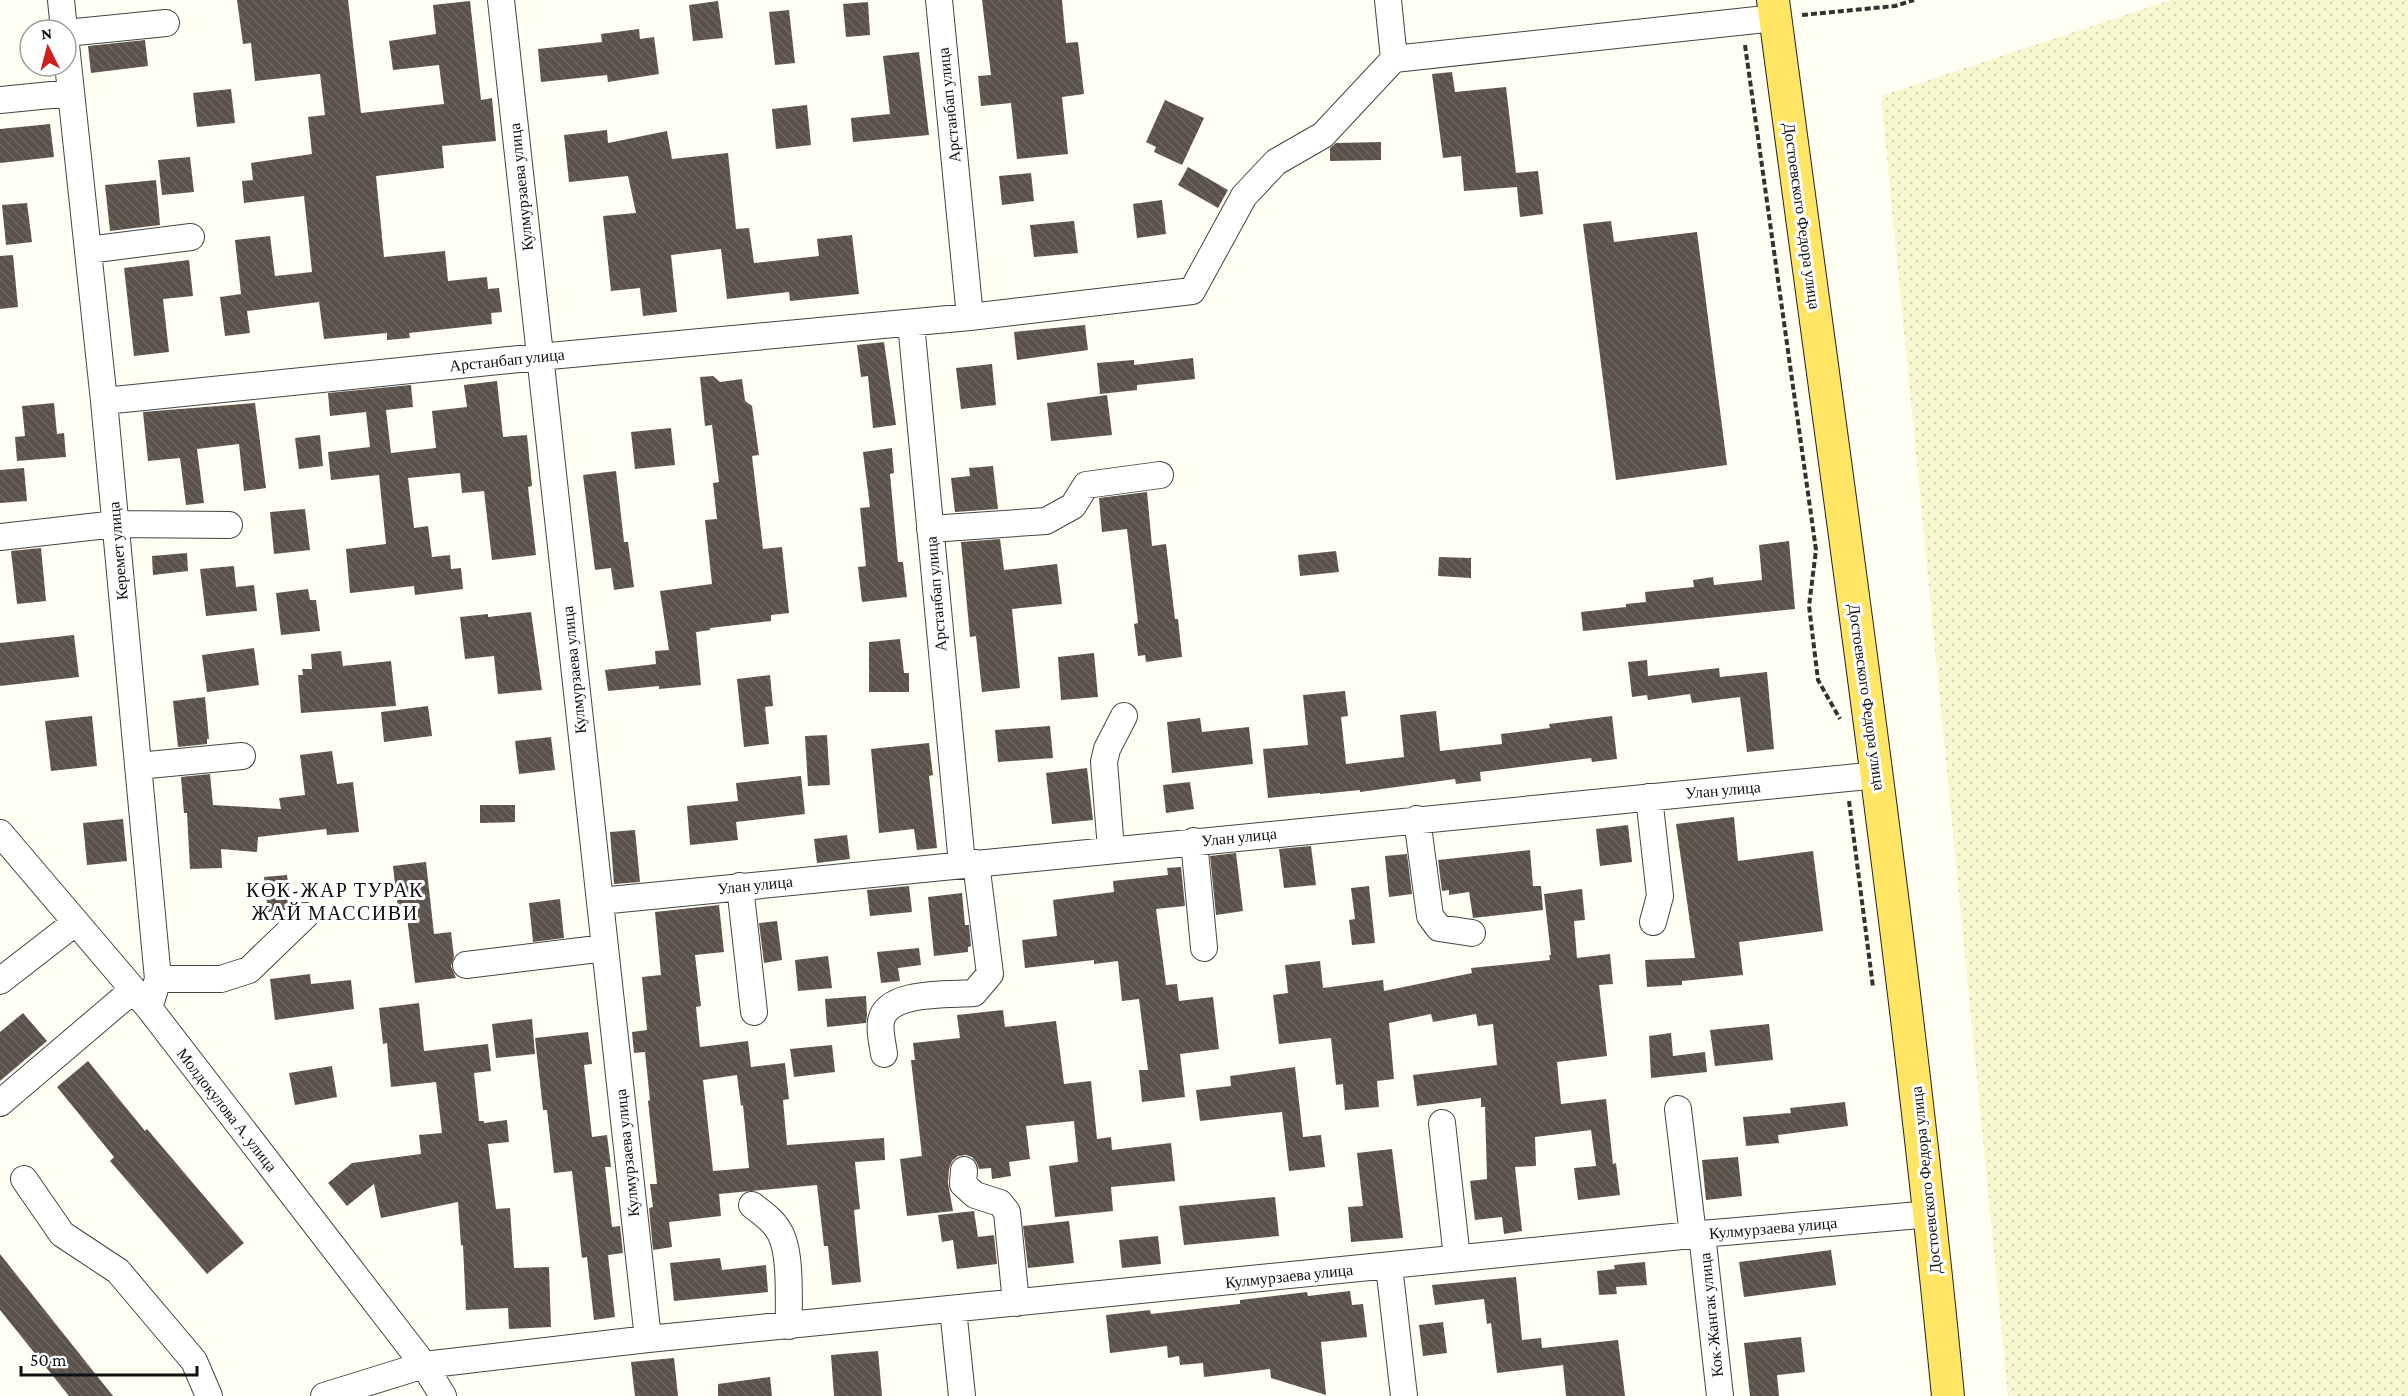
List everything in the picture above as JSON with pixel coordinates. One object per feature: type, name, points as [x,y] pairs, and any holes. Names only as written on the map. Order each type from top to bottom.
[{"type":"main road","name":"Достоевского Федора улица","points":[[1774,9],[1878,775],[1930,1214],[1948,1396]]},
{"type":"street","points":[[61,0],[63,18]]},
{"type":"street","name":"Кулмурзаева улица","points":[[501,0],[538,357],[648,1339]]},
{"type":"street","name":"Арстанбап улица","points":[[939,0],[970,317]]},
{"type":"street","points":[[1388,0],[1394,59],[1741,21],[1774,9]]},
{"type":"street","points":[[78,31],[166,23]]},
{"type":"street","name":"Арстанбап улица","points":[[104,401],[538,357],[911,323],[1192,291],[1244,196],[1276,162],[1323,135],[1394,59]]},
{"type":"street","name":"Керемет улица","points":[[69,78],[104,401],[158,979],[141,999]]},
{"type":"street","points":[[0,100],[71,93]]},
{"type":"street","points":[[88,250],[191,237]]},
{"type":"street","name":"Арстанбап улица","points":[[884,1054],[881,1021],[891,1004],[908,998],[974,993],[990,974],[969,863],[930,529],[911,323]]},
{"type":"street","points":[[930,529],[1046,522],[1073,506],[1086,485],[1160,476]]},
{"type":"street","points":[[0,537],[116,524],[229,525]]},
{"type":"street","points":[[1111,849],[1104,762],[1107,749],[1124,716]]},
{"type":"street","points":[[138,766],[242,756]]},
{"type":"street","name":"Улан улица","points":[[600,901],[1878,775]]},
{"type":"street","points":[[1649,797],[1660,896],[1653,922]]},
{"type":"street","points":[[1417,819],[1430,916],[1439,928],[1472,933]]},
{"type":"street","name":"Молдокулова А. улица","points":[[0,832],[141,999],[424,1365],[443,1396]]},
{"type":"street","points":[[1194,841],[1204,948]]},
{"type":"street","points":[[740,886],[754,1012]]},
{"type":"street","points":[[158,979],[221,979],[249,970],[305,916]]},
{"type":"street","points":[[0,981],[76,922]]},
{"type":"street","points":[[466,965],[605,948]]},
{"type":"street","points":[[0,1102],[141,999]]},
{"type":"street","name":"Кок-Жангак улица","points":[[1678,1109],[1720,1396]]},
{"type":"street","points":[[1442,1123],[1457,1258]]},
{"type":"street","points":[[964,1170],[963,1184],[975,1196],[1000,1203],[1007,1212],[1016,1303]]},
{"type":"street","points":[[24,1179],[63,1234],[118,1271],[194,1361],[209,1396]]},
{"type":"street","points":[[752,1205],[771,1220],[781,1233],[786,1255],[789,1326]]},
{"type":"street","name":"Кулмурзаева улица","points":[[324,1396],[424,1365],[648,1339],[1698,1234],[1930,1214]]},
{"type":"street","points":[[1389,1266],[1404,1396]]},
{"type":"street","points":[[953,1309],[962,1396]]},
{"type":"path","points":[[1774,9],[1895,6],[1914,0]]},
{"type":"path","points":[[1741,21],[1816,549],[1809,606],[1818,680],[1840,717],[1841,727]]},
{"type":"path","points":[[1846,778],[1874,991]]},
{"type":"green space","points":[[2171,0],[2408,0],[2408,1396],[2008,1396],[1881,96]]},
{"type":"building","points":[[237,0],[348,0],[361,113],[444,104],[439,65],[393,70],[389,41],[436,34],[433,5],[470,1],[481,100],[492,98],[496,141],[442,146],[444,168],[376,176],[384,257],[445,251],[448,281],[487,277],[488,289],[499,288],[502,312],[491,313],[492,324],[409,333],[410,338],[387,340],[387,333],[324,339],[319,302],[247,311],[250,333],[225,336],[220,297],[241,294],[235,240],[270,236],[275,276],[312,272],[304,196],[244,203],[242,181],[253,180],[251,163],[312,154],[308,117],[325,115],[320,74],[255,81],[251,43],[243,44]]},
{"type":"building","points":[[982,0],[1062,0],[1066,43],[1078,42],[1084,94],[1062,97],[1068,154],[1017,159],[1011,103],[981,106],[978,76],[991,75]]},
{"type":"building","points":[[718,1],[723,38],[693,41],[689,5]]},
{"type":"building","points":[[868,2],[870,35],[846,37],[843,4]]},
{"type":"building","points":[[789,10],[795,63],[775,65],[769,12]]},
{"type":"building","points":[[639,29],[640,39],[654,37],[659,74],[608,82],[607,75],[541,82],[538,49],[602,42],[601,34]]},
{"type":"building","points":[[145,40],[148,66],[91,73],[88,46]]},
{"type":"building","points":[[919,52],[929,135],[853,142],[851,118],[890,114],[883,56]]},
{"type":"building","points":[[1452,72],[1455,92],[1506,87],[1516,173],[1538,171],[1543,214],[1520,217],[1517,187],[1464,191],[1461,156],[1443,158],[1432,74]]},
{"type":"building","points":[[231,89],[235,123],[197,127],[193,93]]},
{"type":"building","points":[[1165,100],[1204,118],[1182,165],[1154,152],[1156,147],[1146,142]]},
{"type":"building","points":[[807,105],[811,145],[776,149],[772,109]]},
{"type":"building","points":[[50,124],[54,157],[0,163],[0,129]]},
{"type":"building","points":[[607,130],[608,143],[667,131],[672,159],[728,153],[736,229],[749,228],[754,263],[819,256],[817,239],[852,235],[859,294],[790,301],[789,292],[727,299],[721,249],[671,255],[677,312],[643,316],[640,288],[611,291],[603,216],[636,213],[628,176],[569,182],[564,135]]},
{"type":"building","points":[[1381,142],[1381,160],[1330,161],[1330,148],[1336,143]]},
{"type":"building","points":[[190,157],[194,192],[162,195],[158,160]]},
{"type":"building","points":[[1188,167],[1228,190],[1218,208],[1178,185]]},
{"type":"building","points":[[1031,173],[1034,201],[1002,205],[999,176]]},
{"type":"building","points":[[156,180],[160,225],[110,231],[105,185]]},
{"type":"building","points":[[1162,200],[1166,234],[1137,238],[1133,204]]},
{"type":"building","points":[[27,203],[32,242],[6,245],[2,205]]},
{"type":"building","points":[[1074,221],[1078,253],[1034,257],[1030,225]]},
{"type":"building","points":[[1611,221],[1614,242],[1697,232],[1727,465],[1616,480],[1583,224]]},
{"type":"building","points":[[13,255],[18,307],[0,309],[0,256]]},
{"type":"building","points":[[189,260],[193,296],[163,299],[169,352],[134,356],[124,268]]},
{"type":"building","points":[[1085,325],[1088,350],[1017,360],[1014,332]]},
{"type":"building","points":[[884,342],[896,425],[873,428],[868,376],[861,377],[857,345]]},
{"type":"building","points":[[1193,358],[1195,379],[1137,385],[1137,390],[1100,394],[1097,363],[1134,360],[1134,365]]},
{"type":"building","points":[[992,364],[996,405],[961,409],[956,368]]},
{"type":"building","points":[[713,376],[720,382],[742,379],[745,401],[752,406],[759,455],[752,456],[763,549],[782,547],[789,613],[771,615],[771,621],[710,628],[710,630],[696,632],[701,685],[608,691],[605,670],[656,664],[655,651],[669,650],[660,591],[712,584],[705,520],[717,519],[713,483],[719,482],[712,425],[705,426],[700,377]]},
{"type":"building","points":[[497,381],[503,437],[527,435],[532,486],[528,487],[536,555],[492,560],[484,491],[462,493],[460,473],[408,478],[414,528],[428,526],[432,557],[450,555],[451,569],[461,568],[463,589],[415,595],[414,586],[350,593],[346,549],[386,544],[379,475],[331,480],[328,452],[370,447],[366,412],[330,416],[328,393],[411,385],[413,407],[386,410],[391,453],[436,448],[432,411],[467,407],[464,385]]},
{"type":"building","points":[[1107,395],[1112,435],[1051,441],[1047,403]]},
{"type":"building","points":[[54,403],[57,434],[64,433],[66,457],[17,461],[15,437],[25,436],[22,406]]},
{"type":"building","points":[[255,403],[266,488],[244,491],[239,444],[197,449],[204,503],[186,505],[180,458],[148,461],[143,412]]},
{"type":"building","points":[[671,428],[675,465],[635,469],[631,432]]},
{"type":"building","points":[[320,435],[323,466],[299,469],[295,438]]},
{"type":"building","points":[[892,448],[894,473],[890,474],[898,562],[903,562],[907,597],[862,602],[858,567],[866,566],[860,508],[870,507],[863,452]]},
{"type":"building","points":[[993,466],[998,509],[955,512],[951,478],[970,476],[969,468]]},
{"type":"building","points":[[24,468],[27,501],[0,503],[0,470]]},
{"type":"building","points":[[616,471],[624,542],[628,542],[634,587],[614,590],[611,568],[595,570],[583,475]]},
{"type":"building","points":[[1147,492],[1152,546],[1166,544],[1182,657],[1146,662],[1145,655],[1138,656],[1134,624],[1138,623],[1127,529],[1102,532],[1099,498]]},
{"type":"building","points":[[305,509],[310,550],[274,554],[270,512]]},
{"type":"building","points":[[1000,539],[1004,570],[1057,564],[1062,604],[1012,609],[1020,688],[982,692],[976,636],[970,637],[961,542]]},
{"type":"building","points":[[1789,541],[1795,609],[1583,631],[1581,612],[1626,607],[1626,604],[1646,602],[1645,592],[1694,587],[1693,580],[1713,577],[1714,585],[1762,580],[1759,545]]},
{"type":"building","points":[[41,548],[46,601],[17,604],[11,551]]},
{"type":"building","points":[[1336,551],[1339,572],[1300,576],[1298,555]]},
{"type":"building","points":[[187,553],[188,571],[153,575],[152,556]]},
{"type":"building","points":[[1439,557],[1471,558],[1471,578],[1438,576]]},
{"type":"building","points":[[234,566],[236,587],[254,585],[257,611],[206,616],[200,569]]},
{"type":"building","points":[[308,589],[310,600],[316,600],[320,631],[281,635],[276,593]]},
{"type":"building","points":[[531,612],[542,690],[498,694],[494,656],[465,659],[460,617],[488,614],[488,617]]},
{"type":"building","points":[[74,635],[79,677],[0,686],[0,643]]},
{"type":"building","points":[[900,639],[904,673],[909,673],[909,692],[869,692],[869,642]]},
{"type":"building","points":[[254,648],[259,685],[207,692],[202,655]]},
{"type":"building","points":[[341,651],[343,666],[391,661],[396,706],[301,713],[298,675],[303,675],[302,669],[312,669],[311,654]]},
{"type":"building","points":[[1094,653],[1098,697],[1061,700],[1058,657]]},
{"type":"building","points":[[1647,660],[1648,676],[1719,668],[1720,677],[1767,672],[1774,749],[1747,752],[1740,697],[1692,703],[1690,694],[1648,700],[1647,695],[1632,697],[1628,662]]},
{"type":"building","points":[[770,675],[773,706],[765,707],[769,744],[744,747],[737,679]]},
{"type":"building","points":[[1345,691],[1348,716],[1341,717],[1346,764],[1404,757],[1400,715],[1436,711],[1440,751],[1502,744],[1501,734],[1550,728],[1549,724],[1612,716],[1617,759],[1592,762],[1591,758],[1480,772],[1481,781],[1456,784],[1455,779],[1360,792],[1360,790],[1268,798],[1263,749],[1308,745],[1303,695]]},
{"type":"building","points":[[205,697],[209,739],[207,739],[207,744],[178,747],[173,701]]},
{"type":"building","points":[[428,706],[432,736],[384,742],[381,712]]},
{"type":"building","points":[[92,716],[97,766],[51,771],[45,721]]},
{"type":"building","points":[[1200,718],[1202,732],[1249,727],[1253,764],[1172,773],[1167,722]]},
{"type":"building","points":[[1050,726],[1053,758],[998,762],[995,730]]},
{"type":"building","points":[[827,735],[830,785],[808,786],[805,736]]},
{"type":"building","points":[[551,737],[555,770],[519,774],[515,741]]},
{"type":"building","points":[[929,743],[933,775],[929,776],[937,848],[917,850],[914,829],[879,833],[871,749]]},
{"type":"building","points":[[332,751],[337,784],[353,782],[359,832],[327,835],[326,829],[258,837],[257,852],[221,849],[222,868],[190,869],[187,813],[184,813],[181,777],[210,774],[213,805],[281,809],[279,798],[305,795],[300,755]]},
{"type":"building","points":[[1087,768],[1093,820],[1052,824],[1046,773]]},
{"type":"building","points":[[801,776],[805,814],[736,822],[738,840],[690,845],[687,806],[738,801],[736,783]]},
{"type":"building","points":[[1190,782],[1194,809],[1166,813],[1163,785]]},
{"type":"building","points":[[480,805],[515,805],[515,822],[480,823]]},
{"type":"building","points":[[1734,817],[1738,861],[1813,851],[1823,931],[1739,942],[1743,975],[1682,981],[1682,985],[1647,987],[1645,960],[1695,958],[1676,824]]},
{"type":"building","points":[[123,819],[127,861],[87,865],[83,823]]},
{"type":"building","points":[[1628,825],[1632,862],[1600,866],[1596,829]]},
{"type":"building","points":[[635,830],[640,882],[614,884],[610,832]]},
{"type":"building","points":[[847,835],[850,859],[817,863],[814,839]]},
{"type":"building","points":[[1311,846],[1316,885],[1284,888],[1279,849]]},
{"type":"building","points":[[1530,850],[1533,886],[1541,886],[1543,910],[1473,918],[1469,892],[1449,895],[1449,890],[1442,891],[1438,860]]},
{"type":"building","points":[[1236,853],[1243,911],[1216,915],[1210,856]]},
{"type":"building","points":[[1407,854],[1412,894],[1389,897],[1385,856]]},
{"type":"building","points":[[426,862],[434,934],[451,932],[454,957],[451,966],[456,978],[415,983],[407,917],[399,918],[393,866]]},
{"type":"building","points":[[1181,867],[1185,906],[1156,909],[1166,985],[1177,984],[1179,1001],[1213,997],[1219,1049],[1180,1054],[1185,1097],[1142,1102],[1139,1070],[1148,1070],[1139,999],[1122,1001],[1118,961],[1094,964],[1094,960],[1025,968],[1022,940],[1057,936],[1053,900],[1114,892],[1113,881],[1168,875],[1167,868]]},
{"type":"building","points":[[287,875],[291,909],[268,912],[264,877]]},
{"type":"building","points":[[909,886],[912,912],[870,916],[867,890]]},
{"type":"building","points":[[1369,886],[1375,943],[1352,945],[1349,920],[1355,919],[1351,888]]},
{"type":"building","points":[[1582,889],[1585,920],[1574,921],[1577,958],[1610,954],[1613,984],[1599,985],[1607,1056],[1557,1062],[1561,1104],[1606,1099],[1613,1164],[1616,1163],[1620,1195],[1578,1200],[1574,1168],[1596,1166],[1591,1130],[1535,1137],[1536,1166],[1515,1167],[1522,1231],[1504,1234],[1502,1217],[1475,1220],[1470,1181],[1487,1179],[1485,1107],[1481,1107],[1481,1098],[1417,1106],[1413,1075],[1497,1065],[1493,1024],[1478,1026],[1476,1014],[1433,1022],[1431,1014],[1389,1023],[1394,1079],[1377,1081],[1379,1107],[1345,1110],[1343,1084],[1336,1085],[1331,1038],[1279,1044],[1273,995],[1288,993],[1285,965],[1320,961],[1323,988],[1383,980],[1384,991],[1472,973],[1471,968],[1550,960],[1544,894]]},
{"type":"building","points":[[962,893],[965,925],[969,925],[971,946],[968,947],[968,952],[934,956],[928,897]]},
{"type":"building","points":[[560,899],[564,938],[533,942],[529,903]]},
{"type":"building","points":[[719,905],[724,952],[695,955],[701,1006],[696,1007],[700,1047],[748,1041],[751,1067],[785,1063],[789,1099],[783,1100],[787,1145],[884,1138],[885,1160],[855,1162],[860,1209],[854,1210],[861,1282],[832,1285],[828,1246],[824,1246],[817,1185],[719,1194],[721,1216],[669,1222],[672,1247],[653,1250],[649,1208],[653,1207],[650,1184],[657,1184],[648,1101],[650,1100],[645,1052],[634,1053],[632,1032],[647,1030],[642,977],[661,975],[655,912]],"holes":[[[737,1075],[741,1106],[743,1105],[749,1168],[713,1171],[703,1080]]]},
{"type":"building","points":[[777,921],[782,960],[764,963],[759,923]]},
{"type":"building","points":[[919,948],[921,965],[898,968],[900,981],[881,983],[877,952]]},
{"type":"building","points":[[828,956],[832,988],[798,991],[795,960]]},
{"type":"building","points":[[310,974],[311,984],[351,980],[354,1009],[275,1020],[270,979]]},
{"type":"building","points":[[866,996],[866,1023],[827,1027],[825,999]]},
{"type":"building","points":[[419,1003],[424,1051],[488,1044],[491,1071],[474,1073],[479,1121],[484,1121],[484,1123],[507,1120],[509,1142],[488,1144],[496,1209],[510,1208],[514,1268],[549,1267],[551,1327],[509,1329],[508,1308],[466,1310],[463,1245],[461,1246],[458,1202],[381,1218],[374,1184],[347,1206],[328,1183],[352,1163],[421,1154],[419,1135],[442,1133],[436,1082],[391,1087],[387,1043],[383,1044],[379,1008]]},
{"type":"building","points":[[1003,1010],[1005,1027],[1056,1021],[1064,1084],[1091,1081],[1097,1139],[1111,1137],[1112,1150],[1171,1143],[1175,1181],[1111,1187],[1113,1211],[1055,1217],[1049,1166],[1078,1162],[1074,1121],[1026,1126],[1030,1159],[1009,1162],[1011,1176],[992,1179],[991,1168],[979,1169],[972,1157],[958,1156],[952,1161],[949,1169],[948,1183],[953,1211],[907,1216],[900,1159],[922,1156],[911,1060],[915,1060],[913,1043],[960,1038],[957,1015]]},
{"type":"building","points":[[23,1013],[47,1041],[0,1081],[0,1032]]},
{"type":"building","points":[[532,1019],[535,1054],[496,1058],[492,1024]]},
{"type":"building","points":[[1769,1024],[1773,1060],[1715,1066],[1710,1030]]},
{"type":"building","points":[[588,1032],[592,1064],[584,1065],[592,1137],[607,1135],[611,1167],[605,1167],[612,1227],[620,1226],[623,1253],[608,1255],[615,1317],[594,1320],[587,1257],[582,1258],[572,1171],[554,1173],[547,1110],[543,1110],[535,1038]]},
{"type":"building","points":[[1671,1033],[1673,1056],[1705,1052],[1707,1072],[1651,1078],[1649,1036]]},
{"type":"building","points":[[832,1045],[835,1072],[794,1077],[790,1049]]},
{"type":"building","points":[[88,1061],[145,1131],[147,1129],[244,1243],[207,1274],[110,1161],[114,1157],[57,1087]]},
{"type":"building","points":[[332,1066],[337,1097],[295,1105],[289,1073]]},
{"type":"building","points":[[1295,1067],[1303,1137],[1321,1135],[1325,1167],[1289,1171],[1282,1112],[1200,1121],[1196,1090],[1231,1086],[1230,1076]]},
{"type":"building","points":[[1845,1102],[1848,1126],[1778,1135],[1779,1143],[1746,1146],[1743,1117],[1791,1113],[1790,1108]]},
{"type":"building","points":[[1392,1149],[1403,1238],[1351,1242],[1348,1207],[1363,1206],[1357,1153]]},
{"type":"building","points":[[1738,1157],[1742,1196],[1706,1200],[1702,1160]]},
{"type":"building","points":[[1275,1197],[1279,1236],[1184,1245],[1179,1206]]},
{"type":"building","points":[[974,1211],[978,1237],[994,1235],[997,1264],[957,1269],[953,1240],[942,1242],[938,1215]]},
{"type":"building","points":[[1069,1221],[1074,1263],[1028,1268],[1023,1226]]},
{"type":"building","points":[[1158,1236],[1161,1264],[1122,1268],[1119,1240]]},
{"type":"building","points":[[1831,1250],[1836,1285],[1744,1297],[1739,1262]]},
{"type":"building","points":[[0,1254],[113,1396],[69,1396],[0,1310]]},
{"type":"building","points":[[720,1258],[722,1270],[766,1265],[768,1292],[674,1301],[670,1263]]},
{"type":"building","points":[[1645,1262],[1647,1285],[1616,1287],[1617,1294],[1599,1295],[1597,1271],[1615,1269],[1614,1265]]},
{"type":"building","points":[[1516,1277],[1522,1340],[1541,1338],[1542,1348],[1618,1340],[1625,1396],[1566,1396],[1563,1365],[1497,1373],[1491,1323],[1487,1324],[1484,1299],[1435,1305],[1432,1285]]},
{"type":"building","points":[[1350,1291],[1352,1305],[1363,1304],[1367,1337],[1321,1342],[1326,1395],[1271,1378],[1270,1369],[1204,1377],[1203,1363],[1180,1365],[1179,1356],[1168,1358],[1167,1346],[1110,1353],[1106,1315],[1150,1310],[1151,1314],[1240,1304],[1240,1300],[1307,1292],[1308,1296]]},
{"type":"building","points":[[1443,1322],[1447,1353],[1423,1356],[1419,1325]]},
{"type":"building","points":[[1801,1337],[1805,1372],[1777,1375],[1779,1396],[1750,1396],[1744,1343]]},
{"type":"building","points":[[878,1351],[882,1396],[834,1396],[831,1355]]},
{"type":"building","points":[[674,1358],[678,1396],[635,1396],[631,1362]]},
{"type":"building","points":[[770,1377],[772,1396],[718,1396],[718,1384]]},
{"type":"district","name":"КӨК-ЖАР ТУРАК ЖАЙ МАССИВИ","points":[[335,902]]}]
